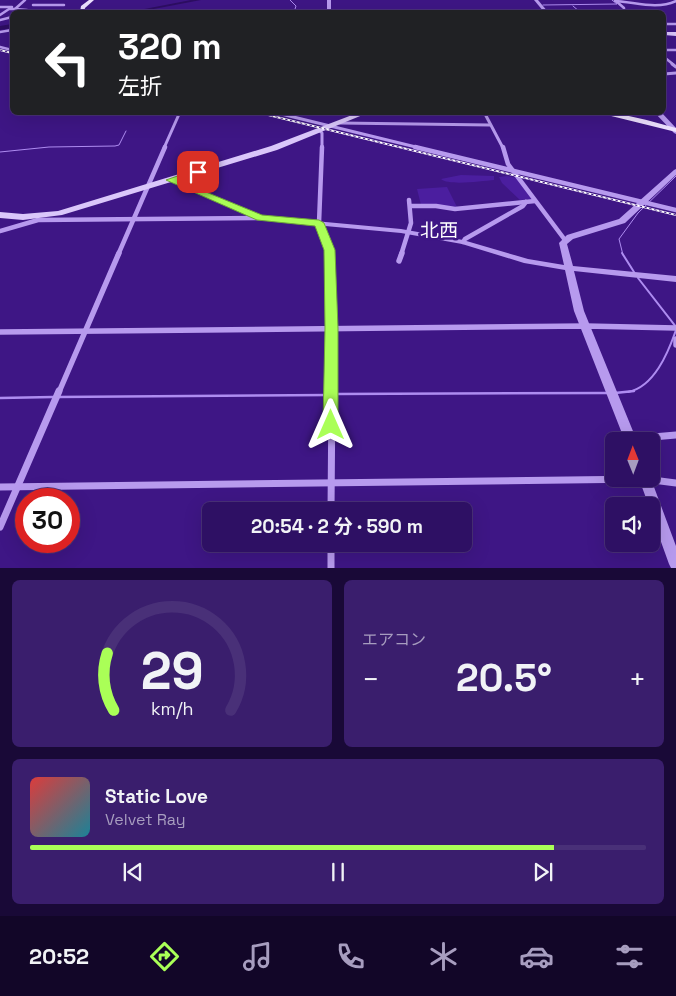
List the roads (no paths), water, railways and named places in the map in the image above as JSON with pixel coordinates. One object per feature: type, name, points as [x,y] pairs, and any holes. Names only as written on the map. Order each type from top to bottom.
[{"type":"main road","points":[[82,10],[83,7],[92,0]]},
{"type":"main road","points":[[0,215],[38,218],[60,213],[274,148],[360,115]]},
{"type":"main road","points":[[611,115],[675,130]]},
{"type":"street","points":[[0,16],[9,9],[16,8],[25,0]]},
{"type":"street","points":[[29,10],[37,0]]},
{"type":"street","points":[[536,0],[544,10]]},
{"type":"street","points":[[624,10],[615,1],[671,4],[676,1]]},
{"type":"street","points":[[671,4],[675,8]]},
{"type":"street","points":[[33,5],[64,5]]},
{"type":"street","points":[[0,7],[24,10]]},
{"type":"street","points":[[666,24],[676,24]]},
{"type":"street","points":[[666,24],[676,30]]},
{"type":"street","points":[[666,58],[676,67]]},
{"type":"street","points":[[0,527],[179,115]]},
{"type":"street","points":[[284,115],[676,210]]},
{"type":"street","points":[[485,115],[496,137],[502,144],[508,164],[565,240]]},
{"type":"street","points":[[660,115],[675,130]]},
{"type":"street","points":[[340,123],[490,125]]},
{"type":"street","points":[[320,131],[322,133],[319,223],[330,250],[332,328],[330,502]]},
{"type":"street","points":[[565,240],[617,223],[629,216],[676,171]]},
{"type":"street","points":[[170,180],[260,218]]},
{"type":"street","points":[[399,261],[409,232],[411,206],[409,200]]},
{"type":"street","points":[[411,206],[436,206],[454,209],[536,201]]},
{"type":"street","points":[[463,242],[465,239],[523,206],[526,202]]},
{"type":"street","points":[[0,231],[38,218],[133,220],[260,218],[409,232],[463,242],[527,261],[568,268],[676,278]]},
{"type":"street","points":[[565,240],[563,247],[579,310],[627,432]]},
{"type":"street","points":[[0,332],[586,326],[676,328]]},
{"type":"street","points":[[676,338],[676,345]]},
{"type":"street","points":[[660,437],[676,435]]},
{"type":"street","points":[[0,486],[605,480]]},
{"type":"street","points":[[660,481],[676,483]]},
{"type":"street","points":[[648,488],[676,564]]},
{"type":"street","points":[[331,552],[331,568]]},
{"type":"waterway","points":[[143,10],[199,0]]},
{"type":"waterway","points":[[290,0],[296,6],[295,10]]},
{"type":"waterway","points":[[543,5],[617,4],[612,0]]},
{"type":"waterway","points":[[573,6],[578,10]]},
{"type":"waterway","points":[[0,28],[10,26]]},
{"type":"waterway","points":[[0,152],[49,147],[115,146],[119,145],[126,131]]},
{"type":"waterway","points":[[623,254],[619,239],[638,213],[676,176]]},
{"type":"waterway","points":[[623,254],[634,272]]},
{"type":"waterway","points":[[638,278],[676,327]]},
{"type":"waterway","points":[[630,391],[637,389],[653,376],[669,349],[676,330]]},
{"type":"waterway","points":[[615,393],[630,391]]},
{"type":"waterway","points":[[630,391],[634,391]]},
{"type":"waterway","points":[[335,394],[608,393]]},
{"type":"waterway","points":[[57,397],[330,395]]},
{"type":"waterway","points":[[0,398],[53,397]]},
{"type":"railway","points":[[0,50],[10,52]]},
{"type":"railway","points":[[268,115],[676,215]]},
{"type":"district","name":"北西","points":[[439,230]]}]
